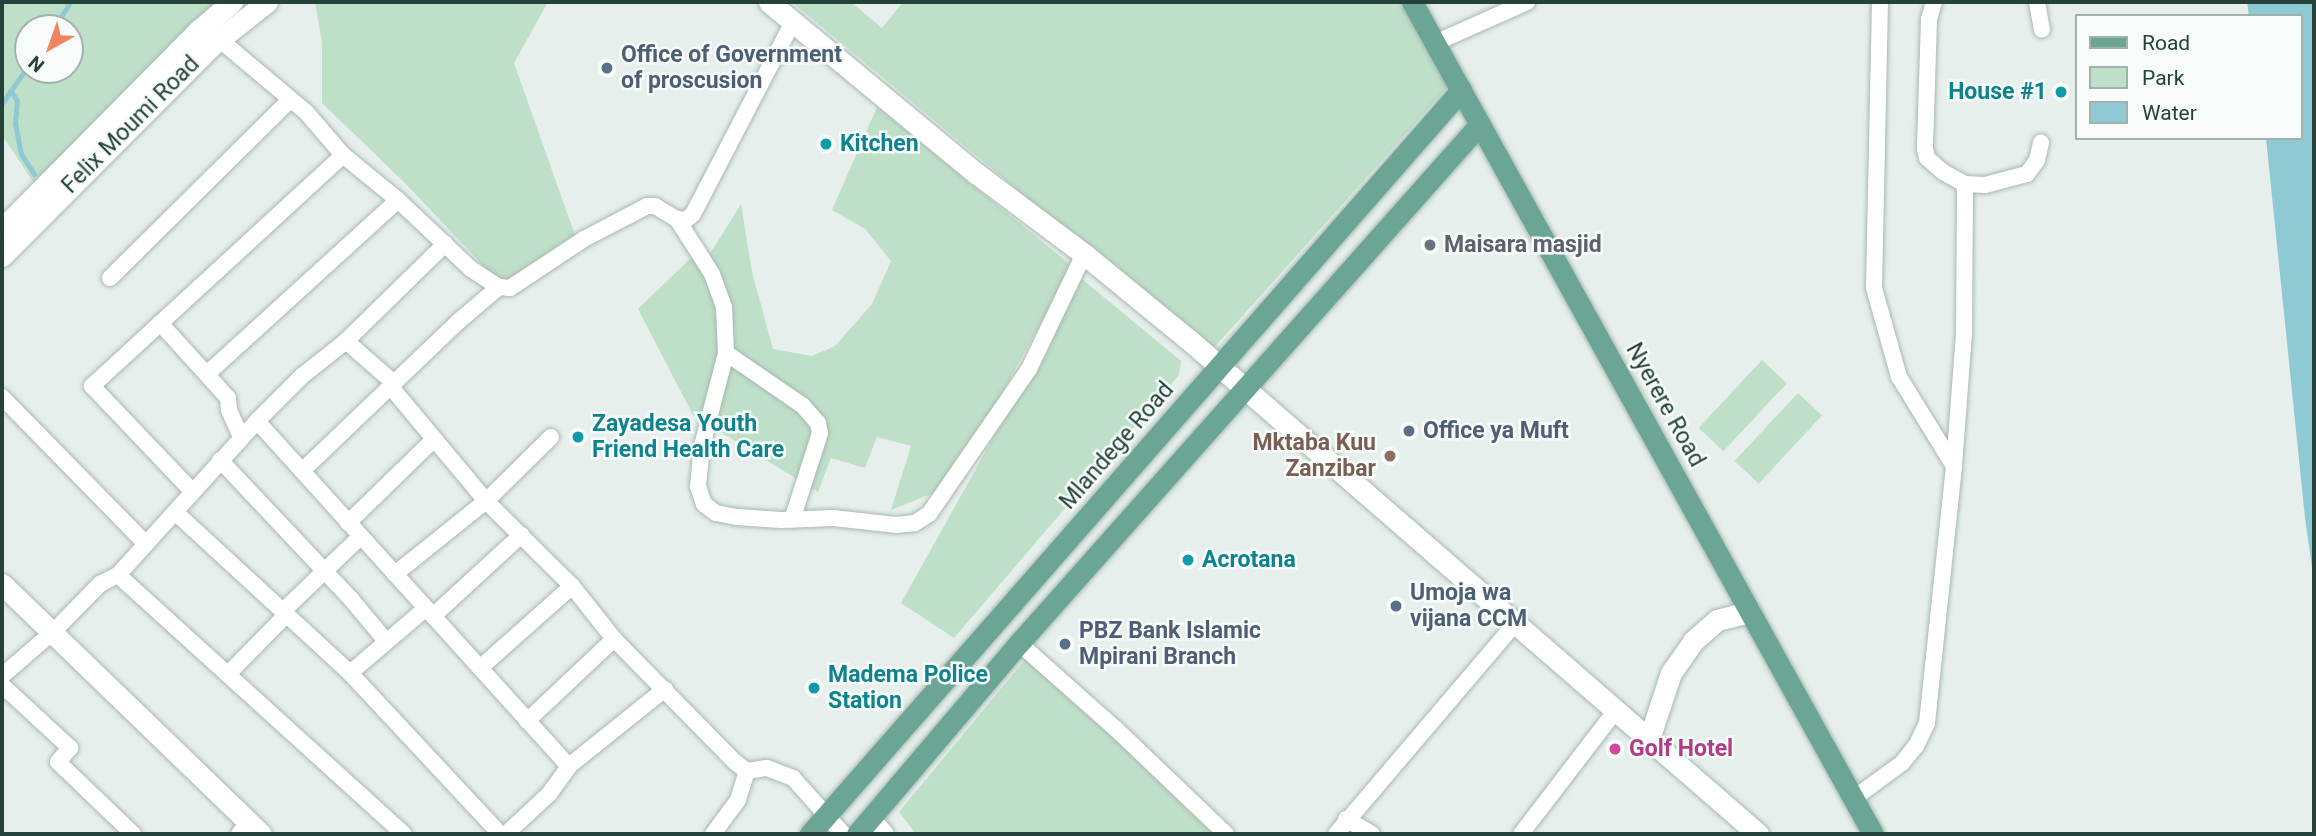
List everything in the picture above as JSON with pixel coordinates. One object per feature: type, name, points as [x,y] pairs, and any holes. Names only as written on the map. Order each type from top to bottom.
[{"type":"main road","name":"Nyerere Road","points":[[1412,2],[1873,834]]},
{"type":"main road","name":"Mlandege Road","points":[[810,834],[1461,90]]},
{"type":"main road","points":[[870,829],[938,740],[1019,643],[1480,124]]},
{"type":"main road","points":[[912,718],[938,740]]},
{"type":"street","name":"Felix Moumi Road","points":[[2,229],[68,175],[212,33],[232,2]]},
{"type":"street","name":"Felix Moumi Road","points":[[212,33],[267,2]]},
{"type":"street","points":[[769,2],[977,174],[1084,254],[1247,388],[1758,834]]},
{"type":"street","points":[[1435,43],[1527,2]]},
{"type":"street","points":[[1880,2],[1874,288],[1899,377],[1954,466]]},
{"type":"street","points":[[1934,2],[1929,19],[1924,149],[1927,158],[1965,184],[1985,185],[2027,173],[2037,160],[2041,142]]},
{"type":"street","points":[[2037,2],[2042,30]]},
{"type":"street","points":[[212,33],[306,112],[343,155],[398,200],[471,269],[499,288],[510,288],[584,239],[647,205],[655,206],[677,219],[686,220],[700,204],[793,22]]},
{"type":"street","points":[[110,278],[290,100]]},
{"type":"street","points":[[192,491],[92,386],[343,155]]},
{"type":"street","name":"Felix Moumi Road","points":[[2,256],[68,175]]},
{"type":"street","points":[[1853,799],[1902,763],[1916,746],[1927,723],[1954,466],[1964,333],[1965,184]]},
{"type":"street","points":[[208,373],[398,200]]},
{"type":"street","points":[[677,219],[720,290],[726,354],[702,446],[698,486],[704,504],[716,513],[737,517],[792,520],[833,518],[896,525],[915,523],[929,514],[1029,369],[1084,254]]},
{"type":"street","points":[[2,676],[54,631],[100,584],[118,575],[241,437],[302,376],[346,341],[444,244]]},
{"type":"street","points":[[302,471],[499,288]]},
{"type":"street","points":[[160,323],[228,398],[229,410],[241,437]]},
{"type":"street","points":[[346,341],[392,385],[486,501],[572,586],[614,639],[747,771]]},
{"type":"street","points":[[726,354],[803,406],[818,424],[820,433],[792,520]]},
{"type":"street","points":[[2,397],[146,544]]},
{"type":"street","points":[[257,421],[569,766]]},
{"type":"street","points":[[395,574],[486,501],[551,437]]},
{"type":"street","points":[[348,523],[434,439]]},
{"type":"street","points":[[220,460],[386,641]]},
{"type":"street","points":[[175,512],[350,673],[500,834]]},
{"type":"street","points":[[350,673],[386,641],[430,612],[521,535]]},
{"type":"street","points":[[228,674],[360,537]]},
{"type":"street","points":[[118,575],[404,834]]},
{"type":"street","points":[[2,584],[54,631],[249,831]]},
{"type":"street","points":[[480,668],[572,586]]},
{"type":"street","points":[[1649,739],[1671,673],[1693,641],[1717,620],[1750,612]]},
{"type":"street","points":[[1336,834],[1346,819],[1515,624]]},
{"type":"street","points":[[527,721],[614,639]]},
{"type":"street","points":[[1019,643],[1116,729],[1226,834]]},
{"type":"street","points":[[2,685],[70,748],[58,762],[133,834]]},
{"type":"street","points":[[506,834],[549,794],[569,766],[665,690]]},
{"type":"street","points":[[1521,834],[1616,710]]},
{"type":"street","points":[[747,771],[767,768],[793,778],[843,834]]},
{"type":"street","points":[[713,834],[738,800],[747,771]]},
{"type":"street","points":[[1346,819],[1372,834]]},
{"type":"green space","points":[[2,2],[215,2],[36,186],[2,135],[2,101],[5,95],[2,91]]},
{"type":"green space","points":[[315,2],[548,2],[514,63],[576,238],[510,283],[492,275],[405,183],[322,103],[322,43]]},
{"type":"green space","points":[[792,2],[851,2],[882,28],[903,2],[1407,2],[1452,82],[1211,351]]},
{"type":"green space","points":[[877,107],[1072,266],[951,486],[891,510],[911,446],[877,437],[865,468],[831,458],[818,492],[693,415],[638,309],[696,253],[708,257],[741,204],[752,272],[773,349],[812,356],[835,346],[872,304],[891,261],[865,229],[832,210]]},
{"type":"green space","points":[[1082,279],[1181,361],[1179,375],[954,638],[901,603]]},
{"type":"green space","points":[[1762,360],[1787,383],[1723,451],[1699,428]]},
{"type":"green space","points":[[1798,393],[1822,416],[1759,484],[1735,461]]},
{"type":"green space","points":[[1028,656],[1220,834],[916,834],[899,812]]},
{"type":"water","points":[[2247,2],[2314,2],[2314,581],[2305,518],[2266,140],[2302,140],[2302,14],[2249,14]]},
{"type":"waterway","points":[[63,14],[70,2]]},
{"type":"waterway","points":[[2,103],[15,84]]},
{"type":"waterway","points":[[11,91],[17,101],[15,123],[21,154],[34,174]]},
{"type":"place","name":"Office of Government of proscusion","points":[[607,68]]},
{"type":"place","name":"House #1","points":[[2061,92]]},
{"type":"place","name":"Kitchen","points":[[826,144]]},
{"type":"place","name":"Maisara masjid","points":[[1430,245]]},
{"type":"place","name":"Office ya Muft","points":[[1409,431]]},
{"type":"place","name":"Zayadesa Youth Friend Health Care","points":[[578,437]]},
{"type":"place","name":"Mktaba Kuu Zanzibar","points":[[1390,456]]},
{"type":"place","name":"Acrotana","points":[[1188,560]]},
{"type":"place","name":"Umoja wa vijana CCM","points":[[1396,606]]},
{"type":"place","name":"PBZ Bank Islamic Mpirani Branch","points":[[1065,644]]},
{"type":"place","name":"Madema Police Station","points":[[814,688]]},
{"type":"place","name":"Golf Hotel","points":[[1615,749]]}]
